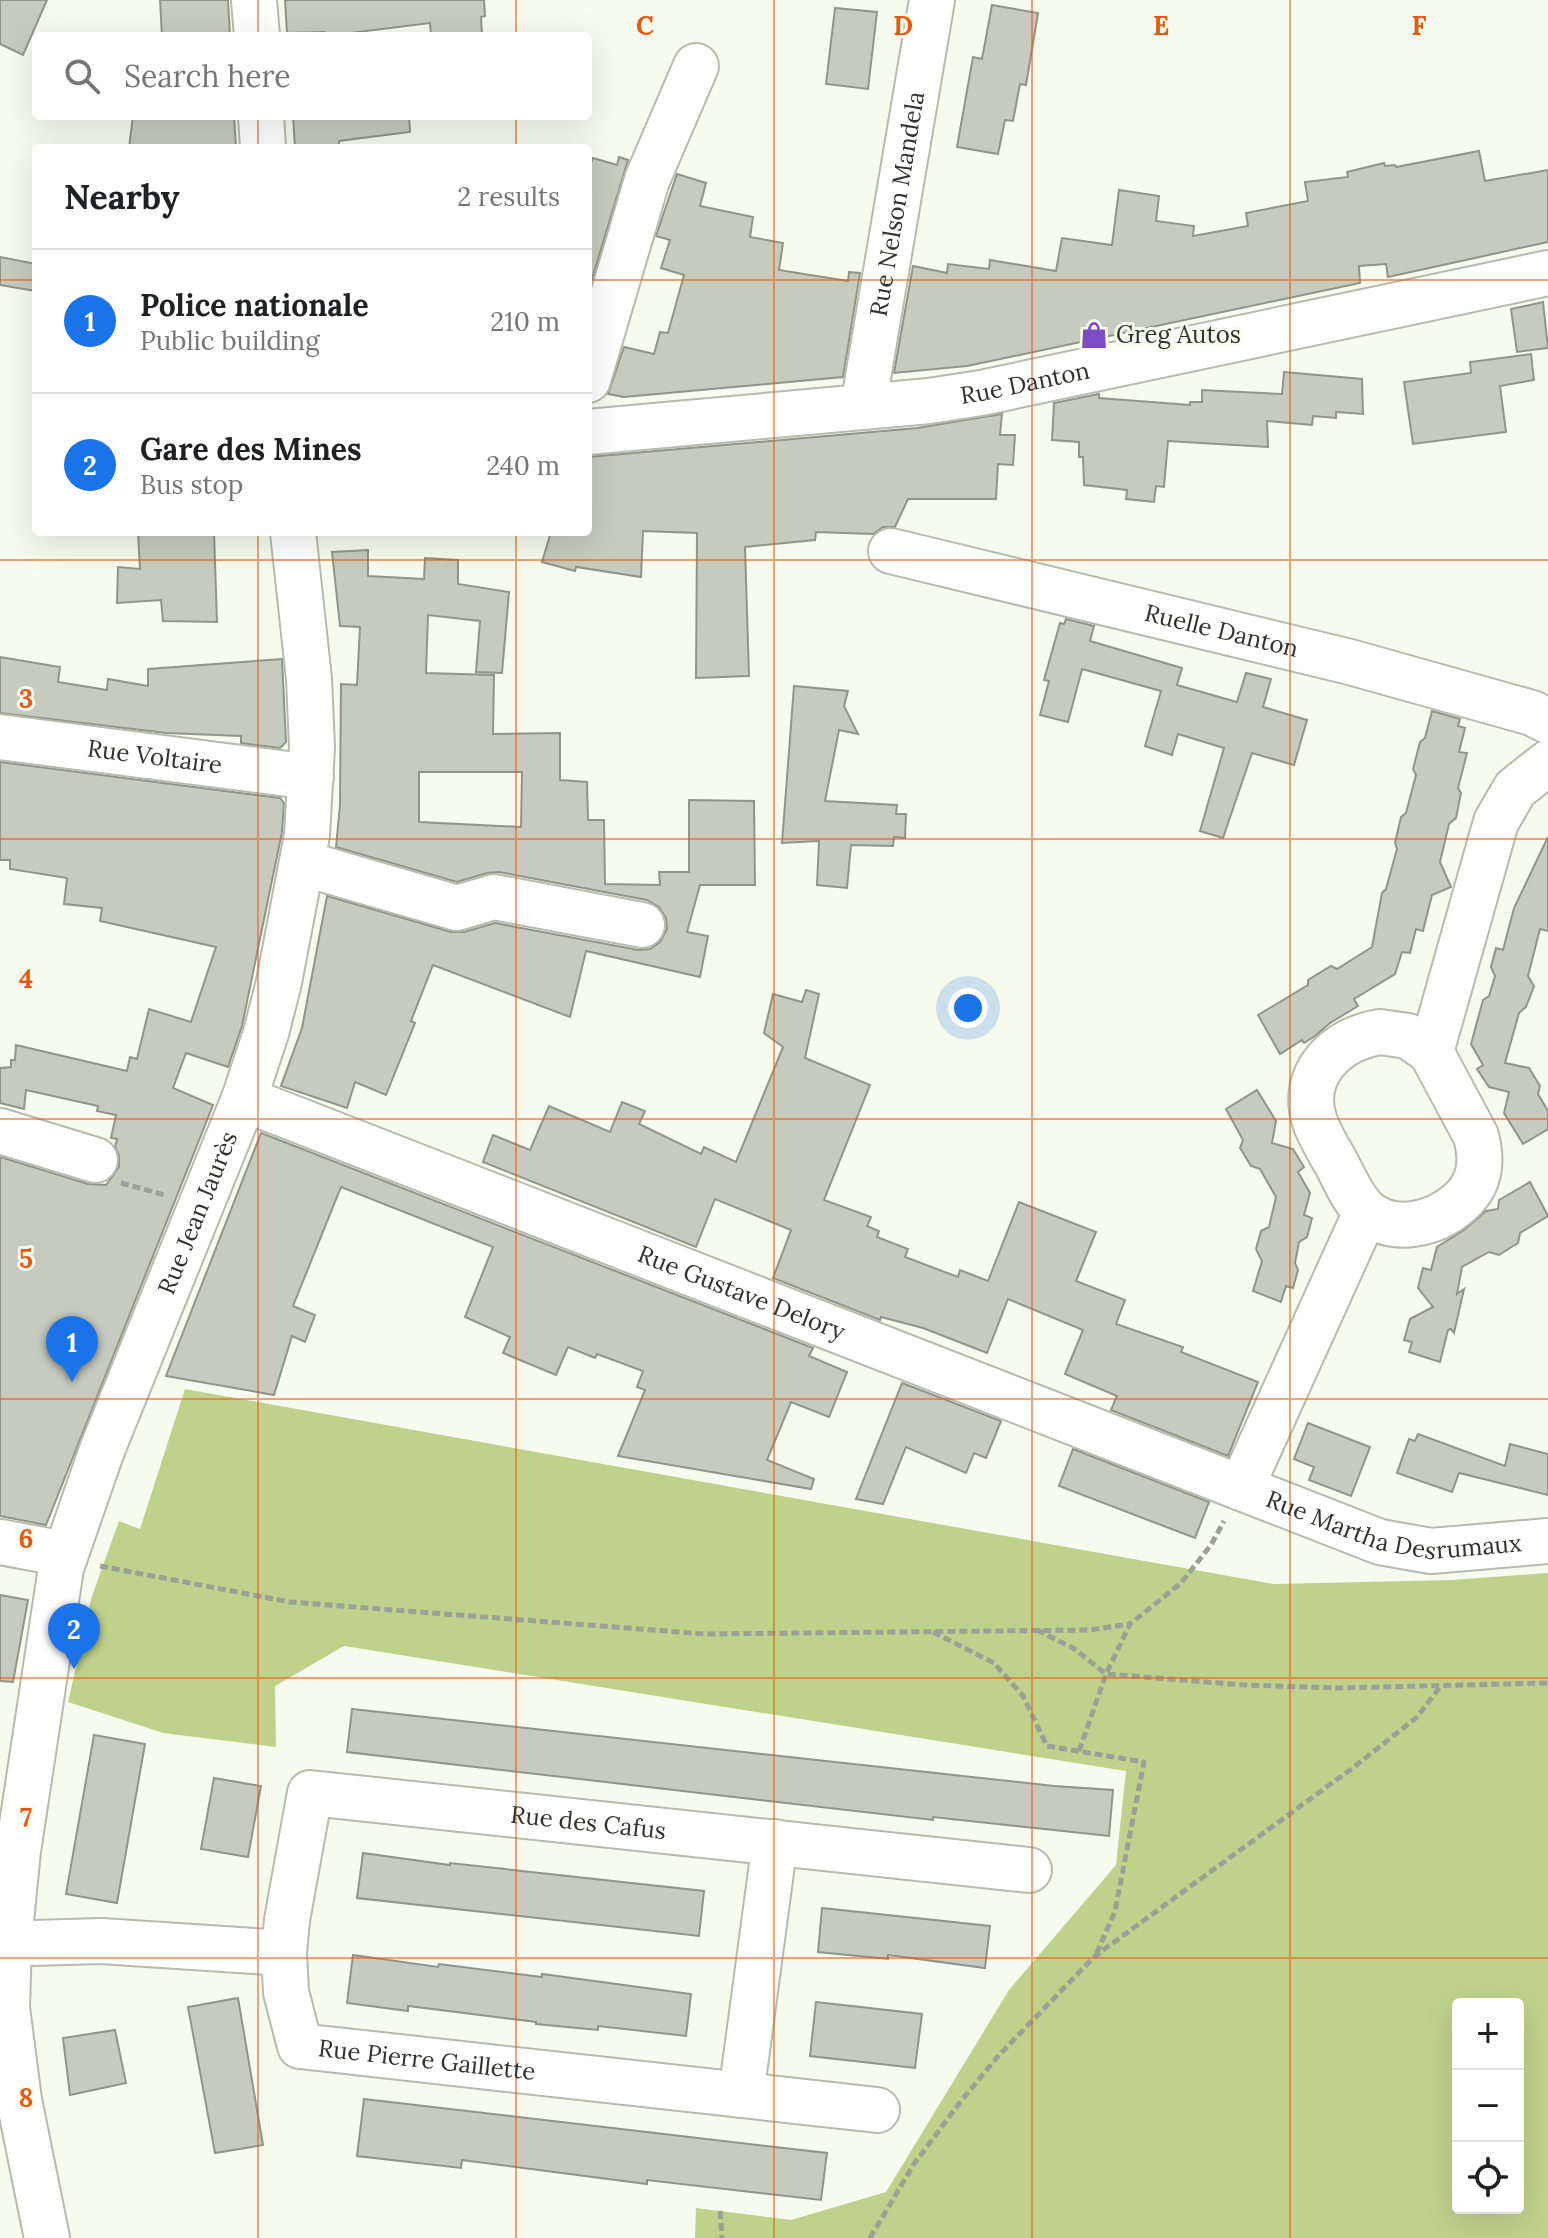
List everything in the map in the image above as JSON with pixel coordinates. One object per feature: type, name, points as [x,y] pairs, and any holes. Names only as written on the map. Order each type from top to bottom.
[{"type":"street","points":[[254,0],[257,32]]},
{"type":"street","name":"Rue Nelson Mandela","points":[[863,407],[932,0]]},
{"type":"street","points":[[592,366],[647,180],[696,66]]},
{"type":"street","points":[[261,120],[263,144]]},
{"type":"street","name":"Rue Danton","points":[[592,432],[929,401],[1007,389],[1548,273]]},
{"type":"street","name":"Rue Jean Jaurès","points":[[47,2238],[14,2067],[7,2008],[5,1963],[18,1851],[65,1554],[102,1450],[244,1099],[272,1010],[302,863],[311,777],[309,679],[293,536]]},
{"type":"street","name":"Ruelle Danton","points":[[891,551],[1350,662],[1532,713],[1548,721]]},
{"type":"street","name":"Rue Voltaire","points":[[0,737],[311,777]]},
{"type":"street","points":[[1431,1052],[1496,822],[1515,789],[1548,763]]},
{"type":"street","points":[[302,863],[457,908],[494,897],[642,925]]},
{"type":"street","points":[[1241,1488],[1359,1227],[1350,1189],[1315,1121],[1312,1089],[1317,1074],[1323,1061],[1334,1051],[1364,1034],[1397,1032],[1431,1052],[1476,1136],[1481,1164],[1470,1192],[1459,1203],[1430,1220],[1359,1227]]},
{"type":"street","name":"Rue Gustave Delory","points":[[244,1099],[1241,1488]]},
{"type":"street","points":[[0,1131],[95,1160]]},
{"type":"street","name":"Rue Martha Desrumaux","points":[[1241,1488],[1380,1542],[1415,1550],[1548,1541]]},
{"type":"street","points":[[0,1542],[65,1554]]},
{"type":"street","name":"Rue des Cafus","points":[[284,1953],[310,1793],[1029,1870]]},
{"type":"street","points":[[741,2095],[775,1842]]},
{"type":"street","points":[[5,1963],[101,1941],[284,1953]]},
{"type":"street","name":"Rue Pierre Gaillette","points":[[284,1953],[286,1992],[300,2046],[877,2110]]},
{"type":"path","points":[[95,1160],[104,1178],[201,1205]]},
{"type":"path","points":[[1079,1751],[1106,1674],[1130,1624],[1181,1583],[1211,1545],[1241,1488]]},
{"type":"path","points":[[106,1568],[290,1602],[705,1634],[1089,1630],[1130,1624]]},
{"type":"path","points":[[1036,1630],[1073,1648],[1106,1674],[1244,1685],[1440,1687],[1548,1683]]},
{"type":"path","points":[[933,1632],[994,1663],[1023,1696],[1047,1746],[1144,1762],[1115,1911],[1095,1956]]},
{"type":"path","points":[[870,2238],[914,2164],[961,2101],[1009,2044],[1095,1956],[1417,1717],[1440,1687]]},
{"type":"path","points":[[720,2211],[722,2238]]},
{"type":"green space","points":[[185,1389],[1273,1584],[1452,1580],[1548,1573],[1548,2238],[695,2238],[696,2208],[791,2220],[886,2192],[1009,1990],[1116,1865],[1126,1771],[344,1646],[275,1686],[276,1747],[163,1733],[68,1702],[92,1596],[119,1521],[140,1529]]},
{"type":"building","points":[[0,0],[47,0],[23,55],[0,44]]},
{"type":"building","points":[[160,0],[228,0],[230,32],[162,32]]},
{"type":"building","points":[[285,0],[484,0],[482,32],[431,32],[430,23],[358,32],[287,32]]},
{"type":"building","points":[[992,5],[1038,13],[1026,85],[1020,84],[1013,121],[1005,120],[998,154],[957,147],[973,57],[982,59]]},
{"type":"building","points":[[835,8],[877,12],[868,89],[826,84]]},
{"type":"building","points":[[132,120],[234,120],[236,144],[130,144]]},
{"type":"building","points":[[293,120],[409,120],[410,132],[339,141],[339,144],[295,144]]},
{"type":"building","points":[[1479,151],[1485,181],[1548,170],[1548,242],[1388,277],[1386,264],[1359,266],[1360,283],[967,366],[894,373],[913,266],[947,273],[948,264],[989,269],[990,260],[1056,271],[1062,238],[1112,245],[1119,190],[1159,196],[1156,221],[1194,226],[1193,236],[1248,226],[1246,213],[1308,201],[1305,182],[1348,177],[1347,172],[1384,163],[1385,166],[1396,167]]},
{"type":"building","points":[[619,157],[628,160],[592,279],[592,160],[593,158],[617,165]]},
{"type":"building","points":[[677,174],[706,183],[700,206],[753,217],[750,237],[783,243],[779,270],[848,281],[849,272],[860,273],[843,377],[624,397],[608,394],[624,347],[654,354],[660,332],[668,333],[684,275],[661,268],[670,240],[656,236]]},
{"type":"building","points":[[0,257],[32,263],[32,290],[0,285]]},
{"type":"building","points":[[1543,302],[1548,348],[1517,352],[1511,309]]},
{"type":"building","points":[[1531,354],[1534,380],[1500,386],[1506,432],[1413,444],[1404,382],[1471,373],[1470,362]]},
{"type":"building","points":[[1284,372],[1362,379],[1363,414],[1336,412],[1336,418],[1313,416],[1312,425],[1267,421],[1268,447],[1168,441],[1164,487],[1156,486],[1154,502],[1126,499],[1127,490],[1084,485],[1079,442],[1052,440],[1054,403],[1099,394],[1099,398],[1190,405],[1190,402],[1202,402],[1202,390],[1282,394]]},
{"type":"building","points":[[1002,414],[1000,435],[1015,435],[1013,465],[998,464],[996,499],[908,499],[895,527],[883,527],[873,534],[816,532],[815,540],[745,547],[749,676],[696,678],[697,533],[643,531],[641,577],[576,567],[575,571],[542,562],[550,536],[592,536],[592,457],[917,428]]},
{"type":"building","points":[[138,536],[214,536],[217,622],[163,621],[161,600],[117,603],[118,567],[140,569]]},
{"type":"building","points":[[368,550],[368,576],[424,579],[425,558],[458,560],[458,584],[509,592],[502,673],[476,672],[480,621],[428,615],[426,673],[494,675],[493,734],[560,733],[560,780],[587,782],[588,820],[604,820],[605,884],[660,885],[659,872],[689,872],[689,800],[754,801],[755,885],[700,885],[687,932],[708,936],[700,977],[586,951],[570,1017],[433,965],[411,1021],[415,1023],[386,1095],[355,1082],[347,1108],[281,1086],[302,1028],[327,896],[451,932],[464,932],[495,923],[638,950],[650,949],[660,942],[667,929],[666,918],[659,907],[647,900],[499,872],[457,882],[336,847],[340,805],[341,684],[357,685],[360,627],[340,626],[332,552]],"holes":[[[419,772],[522,772],[521,827],[419,822]]]},
{"type":"building","points":[[1066,619],[1094,626],[1090,641],[1182,668],[1177,685],[1237,702],[1246,673],[1271,679],[1263,707],[1307,720],[1294,765],[1252,753],[1223,838],[1200,831],[1224,748],[1178,734],[1172,755],[1145,746],[1161,691],[1082,669],[1068,722],[1040,715],[1049,681],[1044,680],[1060,623],[1064,624]]},
{"type":"building","points":[[0,657],[60,667],[58,682],[107,690],[108,679],[148,686],[148,669],[282,659],[286,742],[280,748],[241,743],[241,736],[166,733],[0,713]]},
{"type":"building","points":[[794,686],[848,691],[844,706],[858,734],[839,730],[825,801],[897,805],[896,814],[906,814],[905,838],[894,837],[893,846],[851,845],[847,888],[817,885],[819,841],[782,843]]},
{"type":"building","points":[[1432,711],[1460,719],[1458,726],[1465,728],[1459,752],[1467,753],[1458,788],[1461,793],[1456,818],[1449,824],[1440,862],[1451,887],[1432,895],[1423,931],[1416,929],[1410,953],[1402,952],[1395,974],[1354,999],[1358,1006],[1315,1036],[1280,1054],[1258,1015],[1308,985],[1308,980],[1331,966],[1337,969],[1372,947],[1382,893],[1386,889],[1397,849],[1395,843],[1401,817],[1406,813],[1416,775],[1413,769]]},
{"type":"building","points":[[0,762],[280,798],[284,803],[282,832],[242,1026],[228,1067],[186,1053],[173,1088],[213,1105],[46,1525],[0,1516],[0,1157],[88,1184],[106,1185],[119,1167],[115,1147],[117,1139],[111,1138],[116,1115],[97,1111],[98,1106],[26,1090],[24,1109],[0,1103],[0,1068],[11,1067],[16,1045],[127,1071],[130,1057],[137,1059],[149,1009],[191,1022],[216,947],[100,921],[102,908],[64,904],[67,878],[10,869],[10,860],[0,860]]},
{"type":"building","points":[[1548,837],[1548,931],[1540,929],[1528,976],[1534,986],[1526,1007],[1519,1013],[1505,1063],[1529,1068],[1540,1086],[1538,1094],[1548,1111],[1548,1129],[1523,1144],[1504,1113],[1509,1092],[1489,1087],[1477,1069],[1483,1065],[1471,1044],[1483,1000],[1489,996],[1495,976],[1491,967],[1496,948],[1503,950],[1514,908]]},
{"type":"building","points":[[806,990],[819,994],[805,1058],[870,1085],[824,1200],[871,1217],[867,1226],[879,1231],[877,1237],[908,1249],[905,1257],[958,1277],[960,1270],[988,1281],[1019,1202],[1096,1232],[1076,1281],[1125,1300],[1116,1324],[1183,1347],[1181,1352],[1258,1382],[1228,1456],[1111,1410],[1117,1396],[1065,1374],[1083,1330],[1008,1299],[987,1353],[923,1328],[881,1317],[880,1320],[773,1278],[791,1230],[715,1199],[696,1247],[483,1162],[493,1135],[530,1150],[549,1106],[610,1132],[622,1102],[645,1111],[639,1124],[701,1154],[704,1147],[736,1162],[783,1047],[764,1033],[773,994],[802,1002]]},
{"type":"building","points":[[1257,1090],[1276,1121],[1272,1143],[1293,1149],[1304,1167],[1298,1172],[1310,1193],[1304,1215],[1312,1218],[1307,1237],[1299,1242],[1295,1263],[1298,1270],[1293,1288],[1286,1286],[1281,1302],[1253,1291],[1262,1261],[1256,1249],[1261,1231],[1269,1227],[1276,1197],[1260,1169],[1251,1166],[1240,1148],[1243,1140],[1226,1109]]},
{"type":"building","points":[[261,1133],[813,1348],[809,1356],[847,1372],[829,1417],[791,1402],[767,1460],[814,1479],[811,1489],[618,1456],[645,1390],[637,1387],[643,1371],[568,1347],[556,1375],[503,1353],[510,1337],[465,1317],[493,1247],[341,1187],[293,1306],[315,1315],[305,1342],[292,1336],[274,1395],[166,1376]]},
{"type":"building","points":[[1530,1182],[1548,1216],[1520,1233],[1518,1243],[1499,1255],[1489,1252],[1462,1267],[1457,1294],[1464,1289],[1454,1333],[1448,1330],[1440,1362],[1409,1352],[1412,1342],[1404,1340],[1410,1319],[1433,1307],[1418,1288],[1423,1268],[1431,1270],[1437,1247],[1486,1211],[1498,1209],[1499,1200]]},
{"type":"building","points":[[902,1383],[1001,1421],[986,1458],[974,1453],[966,1473],[906,1447],[883,1504],[856,1499]]},
{"type":"building","points":[[1308,1423],[1370,1447],[1351,1496],[1309,1480],[1314,1467],[1294,1459]]},
{"type":"building","points":[[1418,1434],[1505,1466],[1510,1444],[1548,1454],[1548,1495],[1459,1473],[1452,1492],[1397,1473],[1409,1439],[1415,1441]]},
{"type":"building","points":[[1073,1449],[1209,1502],[1195,1538],[1059,1486]]},
{"type":"building","points":[[0,1595],[28,1600],[13,1682],[0,1681]]},
{"type":"building","points":[[352,1709],[1113,1790],[1109,1836],[933,1817],[933,1820],[347,1752]]},
{"type":"building","points":[[94,1735],[145,1744],[117,1903],[66,1894]]},
{"type":"building","points":[[214,1778],[261,1786],[248,1857],[201,1849]]},
{"type":"building","points":[[363,1853],[704,1891],[699,1936],[357,1898]]},
{"type":"building","points":[[822,1908],[990,1926],[985,1968],[888,1955],[888,1959],[818,1952]]},
{"type":"building","points":[[353,1955],[438,1967],[439,1964],[542,1977],[542,1974],[691,1994],[686,2036],[598,2026],[598,2030],[536,2024],[408,2006],[408,2011],[347,2003]]},
{"type":"building","points":[[238,1998],[263,2145],[215,2153],[188,2007]]},
{"type":"building","points":[[816,2002],[922,2014],[915,2068],[810,2056]]},
{"type":"building","points":[[115,2030],[126,2083],[70,2095],[63,2038]]},
{"type":"building","points":[[364,2099],[827,2153],[821,2200],[647,2180],[647,2184],[462,2160],[461,2168],[357,2156]]},
{"type":"place","name":"Greg Autos","points":[[1094,335]]},
{"type":"place","name":"Police nationale","points":[[72,1382]]},
{"type":"place","name":"Gare des Mines","points":[[74,1669]]}]
